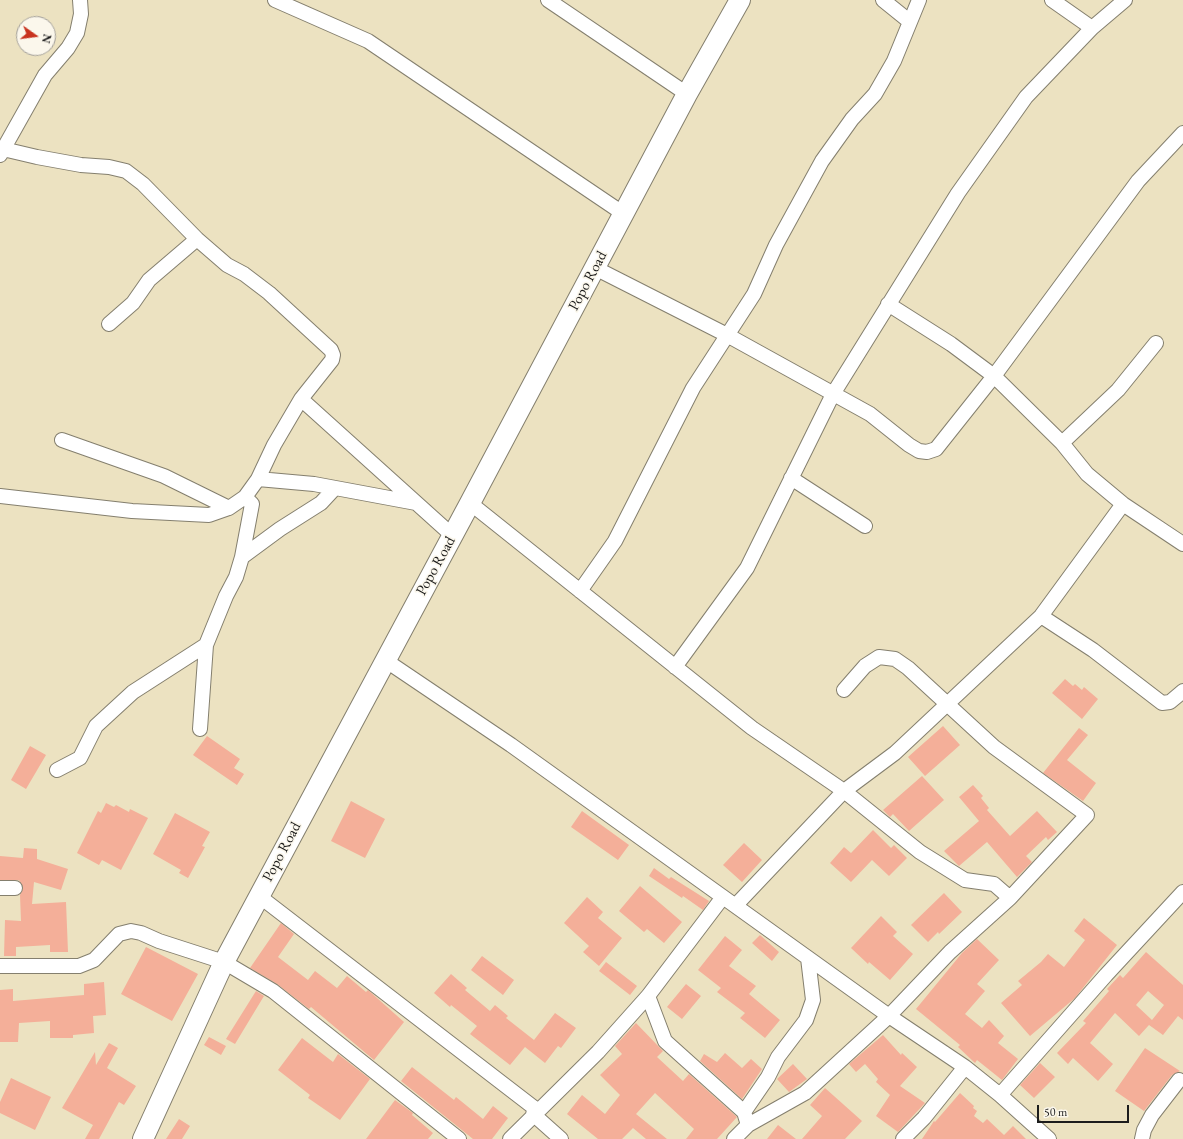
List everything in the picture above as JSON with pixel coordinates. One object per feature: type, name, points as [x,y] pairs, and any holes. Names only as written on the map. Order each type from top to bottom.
[{"type":"main road","name":"Popo Road","points":[[143,1139],[224,962],[453,536],[687,94],[740,0]]},
{"type":"street","points":[[0,496],[132,511],[209,515],[230,508],[245,497],[258,479],[274,445],[301,399],[332,360],[333,355],[330,350],[269,293],[244,274],[227,265],[197,239],[143,184],[126,171],[109,167],[81,165],[2,152],[45,74],[68,48],[77,32],[81,14],[80,0]]},
{"type":"street","points":[[275,0],[368,41],[624,214]]},
{"type":"street","points":[[548,0],[687,94]]},
{"type":"street","points":[[883,0],[909,21]]},
{"type":"street","points":[[580,591],[615,541],[693,388],[754,294],[776,245],[822,161],[852,119],[878,88],[894,61],[909,21],[919,0]]},
{"type":"street","points":[[1052,0],[1092,28]]},
{"type":"street","points":[[675,667],[747,568],[833,394],[958,193],[1026,98],[1092,28],[1125,0]]},
{"type":"street","points":[[595,268],[727,335],[870,414],[909,445],[919,451],[927,452],[936,449],[994,376],[1138,181],[1183,132]]},
{"type":"street","points":[[109,324],[133,303],[149,280],[197,239]]},
{"type":"street","points":[[888,304],[951,344],[994,376],[1062,443],[1087,474],[1123,504],[1183,544]]},
{"type":"street","points":[[1062,443],[1118,390],[1156,343]]},
{"type":"street","points":[[301,399],[453,536]]},
{"type":"street","points":[[62,440],[164,476],[230,508]]},
{"type":"street","points":[[791,478],[865,526]]},
{"type":"street","points":[[258,479],[314,484],[334,489],[416,503]]},
{"type":"street","points":[[242,557],[280,529],[321,503],[334,489]]},
{"type":"street","points":[[200,729],[206,645],[224,601],[236,577],[242,557],[252,504],[245,497]]},
{"type":"street","points":[[470,503],[752,728],[844,791],[920,852],[965,880],[994,884],[1010,898]]},
{"type":"street","points":[[736,905],[844,791],[895,753],[1042,616],[1123,504]]},
{"type":"street","points":[[1042,616],[1093,650],[1162,703],[1170,702],[1183,691]]},
{"type":"street","points":[[57,770],[80,758],[96,726],[133,692],[206,645]]},
{"type":"street","points":[[734,1139],[748,1126],[805,1093],[889,1016],[950,952],[1010,898],[1087,816],[994,747],[908,668],[895,659],[879,657],[865,666],[844,690]]},
{"type":"street","points":[[385,660],[511,744],[889,1016],[965,1067],[1000,1095],[1049,1139]]},
{"type":"street","points":[[0,888],[15,888]]},
{"type":"street","points":[[1000,1095],[1106,974],[1183,892]]},
{"type":"street","points":[[259,896],[535,1112],[560,1139]]},
{"type":"street","points":[[510,1139],[535,1112],[598,1052],[648,996],[723,897]]},
{"type":"street","points":[[0,966],[79,966],[94,960],[120,934],[131,931],[142,933],[159,941],[224,962],[273,991],[459,1139]]},
{"type":"street","points":[[744,1112],[768,1077],[778,1057],[806,1020],[812,1000],[808,958]]},
{"type":"street","points":[[648,996],[665,1041],[744,1112],[748,1126]]},
{"type":"street","points":[[903,1139],[924,1118],[965,1067]]},
{"type":"street","points":[[1142,1139],[1144,1130],[1152,1116],[1179,1080]]},
{"type":"building","points":[[1065,679],[1073,686],[1075,684],[1082,690],[1084,687],[1098,699],[1082,719],[1052,693]]},
{"type":"building","points":[[943,726],[960,745],[925,776],[908,757]]},
{"type":"building","points":[[1079,728],[1088,735],[1067,760],[1096,783],[1083,801],[1043,773]]},
{"type":"building","points":[[207,736],[240,759],[234,768],[244,774],[237,785],[193,755]]},
{"type":"building","points":[[30,746],[46,755],[26,789],[11,780]]},
{"type":"building","points":[[922,776],[944,800],[909,831],[893,814],[890,817],[883,810]]},
{"type":"building","points":[[973,785],[983,796],[981,798],[989,808],[987,810],[1010,836],[1037,811],[1057,832],[1048,840],[1046,837],[1026,856],[1032,862],[1017,877],[987,842],[959,866],[944,851],[979,821],[959,797]]},
{"type":"building","points":[[351,801],[385,819],[365,858],[331,841]]},
{"type":"building","points":[[106,803],[114,807],[116,805],[129,812],[130,809],[148,818],[121,870],[102,860],[99,865],[77,853],[98,811],[101,813]]},
{"type":"building","points":[[582,811],[629,845],[618,860],[571,827]]},
{"type":"building","points":[[175,813],[210,832],[202,846],[205,847],[188,878],[179,873],[181,870],[153,854]]},
{"type":"building","points":[[873,830],[891,848],[894,845],[907,858],[889,876],[872,860],[851,882],[830,863],[844,847],[851,853]]},
{"type":"building","points":[[744,843],[762,860],[742,882],[723,865]]},
{"type":"building","points":[[24,848],[37,849],[37,859],[68,869],[61,890],[34,882],[32,904],[66,902],[68,952],[50,952],[50,945],[16,947],[16,956],[4,956],[5,920],[21,921],[20,895],[23,888],[19,880],[0,880],[0,856],[23,858]]},
{"type":"building","points":[[654,868],[669,879],[671,877],[709,901],[703,910],[649,876]]},
{"type":"building","points":[[640,886],[682,922],[664,943],[647,929],[644,932],[619,911]]},
{"type":"building","points":[[944,893],[962,912],[939,934],[938,932],[928,942],[911,925]]},
{"type":"building","points":[[587,897],[603,912],[598,918],[622,938],[599,966],[583,952],[589,946],[564,923]]},
{"type":"building","points":[[881,916],[897,932],[893,936],[913,954],[890,980],[869,962],[868,964],[851,948]]},
{"type":"building","points":[[1084,918],[1117,945],[1075,998],[1030,1036],[1001,1003],[1022,985],[1018,981],[1041,962],[1048,954],[1064,967],[1085,940],[1074,931]]},
{"type":"building","points":[[281,923],[294,934],[278,957],[308,980],[315,971],[337,988],[347,976],[366,992],[368,990],[404,1022],[374,1060],[311,1007],[309,1009],[277,984],[250,968]]},
{"type":"building","points":[[760,935],[779,952],[772,961],[752,943]]},
{"type":"building","points":[[725,936],[742,950],[729,966],[756,986],[749,994],[780,1020],[765,1038],[740,1018],[745,1013],[717,992],[721,988],[698,970]]},
{"type":"building","points":[[977,939],[999,960],[977,984],[985,991],[965,1014],[982,1028],[989,1020],[1004,1036],[998,1043],[1018,1059],[1002,1080],[977,1060],[975,1063],[958,1047],[960,1045],[916,1009],[962,953]]},
{"type":"building","points":[[146,947],[198,974],[172,1021],[121,994]]},
{"type":"building","points":[[1146,952],[1183,985],[1183,1020],[1178,1016],[1163,1035],[1149,1025],[1139,1036],[1115,1013],[1090,1043],[1113,1064],[1098,1081],[1073,1058],[1068,1064],[1057,1053],[1086,1023],[1083,1021],[1109,991],[1107,989],[1120,975],[1123,978]],"holes":[[[1148,991],[1164,1005],[1152,1020],[1136,1005]]]},
{"type":"building","points":[[482,956],[514,980],[503,995],[471,970]]},
{"type":"building","points":[[606,962],[637,986],[630,995],[599,971]]},
{"type":"building","points":[[451,974],[467,988],[465,990],[490,1011],[495,1005],[508,1016],[506,1018],[534,1040],[555,1013],[576,1028],[561,1048],[558,1046],[545,1063],[525,1047],[510,1065],[470,1034],[477,1026],[451,1005],[450,1007],[434,993]]},
{"type":"building","points":[[104,982],[106,1015],[93,1016],[94,1033],[73,1035],[73,1038],[50,1038],[50,1021],[19,1023],[18,1042],[0,1042],[0,990],[13,989],[13,1001],[84,995],[84,984]]},
{"type":"building","points":[[686,984],[701,996],[682,1019],[667,1007]]},
{"type":"building","points":[[256,991],[264,996],[235,1044],[226,1039]]},
{"type":"building","points":[[636,1023],[663,1051],[657,1057],[683,1081],[689,1074],[737,1117],[717,1139],[686,1139],[694,1129],[655,1093],[636,1114],[667,1139],[646,1139],[633,1128],[622,1139],[598,1139],[567,1114],[582,1095],[605,1114],[620,1095],[600,1075],[622,1054],[615,1046]]},
{"type":"building","points":[[883,1035],[901,1055],[902,1053],[917,1067],[900,1086],[925,1103],[898,1132],[876,1116],[890,1095],[876,1082],[878,1079],[865,1064],[856,1072],[849,1064]]},
{"type":"building","points":[[209,1037],[226,1046],[221,1055],[204,1045]]},
{"type":"building","points":[[302,1038],[333,1062],[338,1054],[370,1079],[340,1120],[308,1098],[310,1095],[278,1070]]},
{"type":"building","points":[[109,1043],[118,1048],[107,1068],[136,1086],[124,1105],[119,1102],[99,1139],[85,1139],[93,1125],[62,1108],[95,1052],[96,1065]]},
{"type":"building","points":[[1145,1048],[1180,1071],[1172,1075],[1144,1111],[1115,1091]]},
{"type":"building","points":[[725,1053],[742,1068],[751,1059],[762,1069],[742,1099],[700,1061],[704,1054],[717,1062]]},
{"type":"building","points":[[1040,1063],[1055,1077],[1034,1098],[1020,1085]]},
{"type":"building","points":[[793,1064],[807,1079],[789,1092],[777,1079]]},
{"type":"building","points":[[412,1067],[454,1100],[456,1097],[483,1119],[493,1106],[508,1118],[492,1139],[473,1139],[401,1081]]},
{"type":"building","points":[[11,1078],[51,1097],[35,1130],[0,1113],[0,1102]]},
{"type":"building","points":[[825,1088],[862,1121],[845,1139],[802,1139],[822,1116],[810,1105]]},
{"type":"building","points":[[960,1093],[974,1106],[973,1108],[977,1111],[974,1116],[983,1123],[987,1119],[1004,1135],[1013,1126],[1026,1139],[922,1139],[934,1121],[935,1122]]},
{"type":"building","points":[[395,1100],[413,1113],[412,1115],[433,1133],[428,1139],[366,1139]]},
{"type":"building","points":[[179,1119],[190,1126],[182,1139],[166,1139]]},
{"type":"building","points":[[778,1125],[796,1139],[767,1139]]}]
